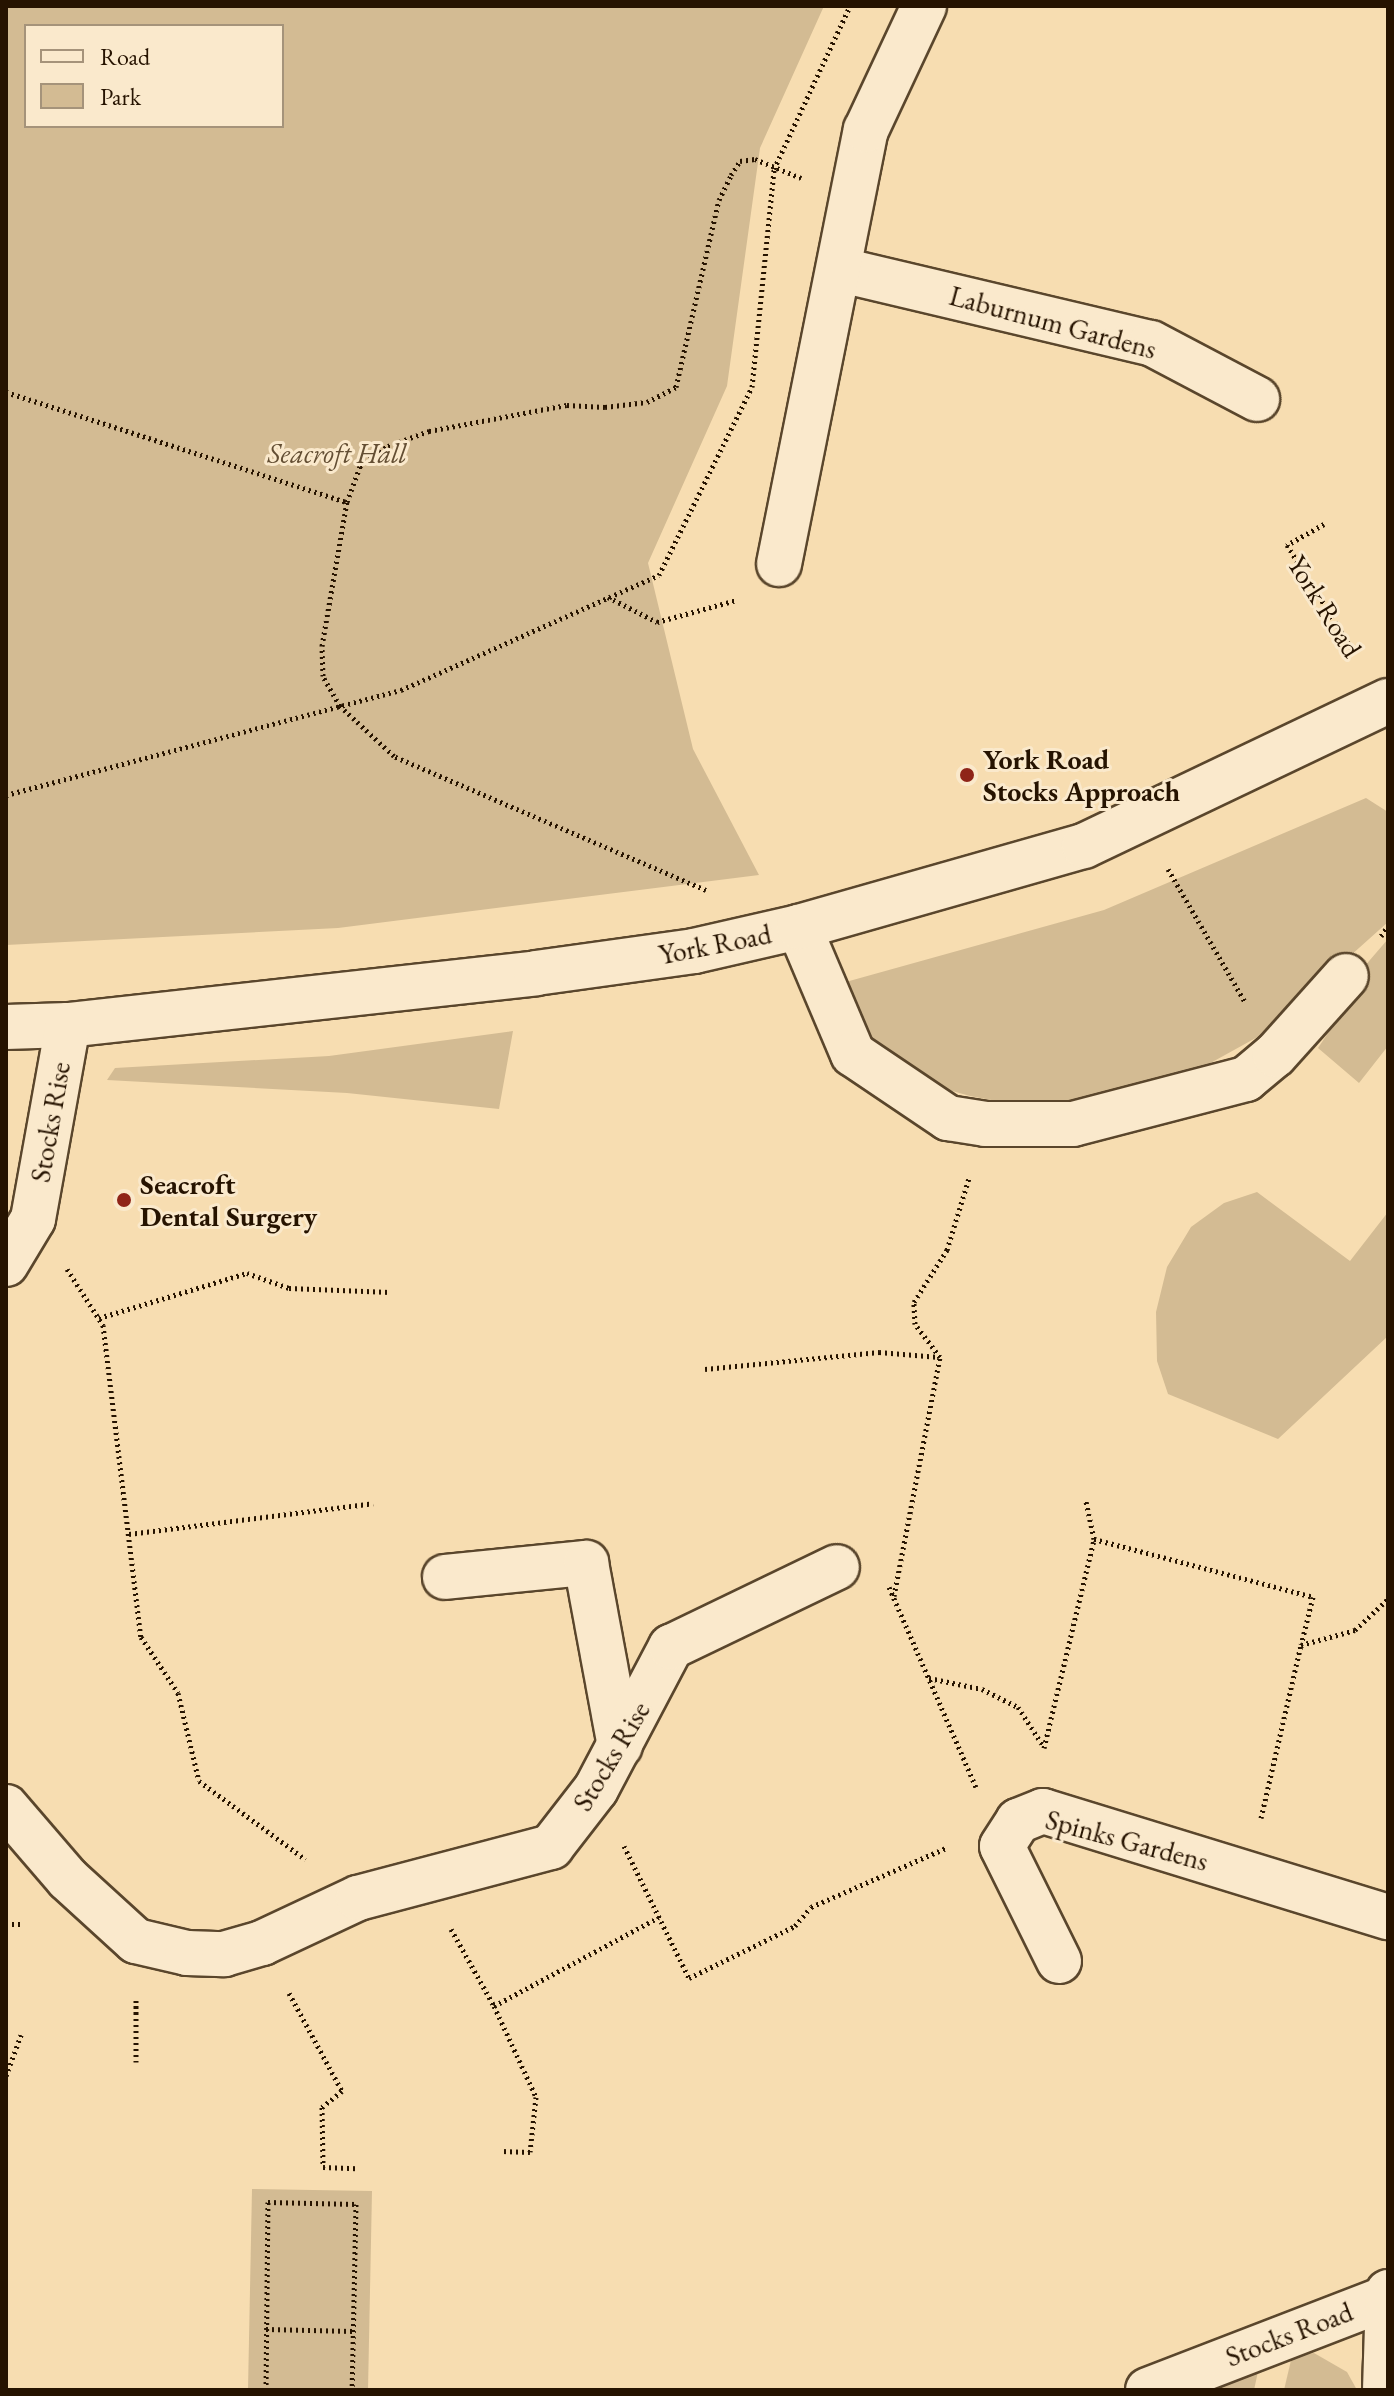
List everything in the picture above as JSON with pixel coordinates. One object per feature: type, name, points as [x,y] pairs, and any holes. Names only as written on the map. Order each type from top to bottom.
[{"type":"street","points":[[779,564],[841,270],[866,130],[924,6]]},
{"type":"street","name":"Laburnum Gardens","points":[[841,270],[1151,343],[1257,399]]},
{"type":"street","name":"York Road","points":[[6,1027],[68,1025],[536,973],[694,951],[799,927],[1084,846],[1386,702]]},
{"type":"street","points":[[799,927],[853,1054],[948,1118],[985,1124],[1073,1124],[1246,1079],[1275,1055],[1346,976]]},
{"type":"street","name":"Stocks Rise","points":[[6,1264],[33,1219],[68,1025]]},
{"type":"street","points":[[445,1577],[586,1563],[620,1746]]},
{"type":"street","name":"Stocks Rise","points":[[6,1807],[68,1879],[136,1941],[187,1953],[224,1954],[262,1943],[358,1898],[551,1847],[596,1789],[671,1647],[837,1567]]},
{"type":"street","name":"Spinks Gardens","points":[[1059,1961],[998,1837],[1018,1821],[1043,1811],[1388,1917]]},
{"type":"street","points":[[1385,2390],[1387,2295]]},
{"type":"street","name":"Stocks Road","points":[[1148,2390],[1387,2295]]},
{"type":"path","points":[[6,795],[401,690],[659,575],[752,387],[774,169],[850,6]]},
{"type":"path","points":[[717,895],[394,756],[340,706],[323,676],[322,646],[347,502],[360,466],[388,446],[429,431],[535,410],[647,402],[676,387],[719,200],[740,161],[755,159],[774,169]]},
{"type":"path","points":[[6,392],[347,502]]},
{"type":"path","name":"York Road","points":[[1324,524],[1287,545],[1386,702]]},
{"type":"path","points":[[608,597],[657,622],[747,598]]},
{"type":"path","points":[[1139,820],[1275,1055]]},
{"type":"path","points":[[893,1597],[940,1357],[915,1324],[914,1302],[947,1250],[985,1124]]},
{"type":"path","name":"Stocks Rise","points":[[33,1219],[99,1318],[141,1637],[178,1693],[199,1781],[358,1898]]},
{"type":"path","points":[[99,1318],[247,1273],[289,1288],[390,1292]]},
{"type":"path","points":[[705,1369],[879,1352],[940,1357]]},
{"type":"path","points":[[1044,1748],[1094,1539],[1086,1501]]},
{"type":"path","points":[[129,1534],[373,1503]]},
{"type":"path","points":[[1094,1539],[1313,1597],[1248,1874]]},
{"type":"path","points":[[596,1789],[689,1978],[795,1926],[811,1907],[998,1837],[881,1568],[837,1567]]},
{"type":"path","points":[[1301,1645],[1355,1630],[1388,1599]]},
{"type":"path","points":[[928,1677],[982,1689],[1018,1707],[1069,1796],[1075,1821]]},
{"type":"path","points":[[424,1881],[494,2006],[494,2016],[536,2097],[530,2152],[501,2151]]},
{"type":"path","points":[[494,2006],[659,1917]]},
{"type":"path","points":[[6,1924],[20,1924]]},
{"type":"path","points":[[262,1943],[342,2091],[322,2107],[323,2167],[356,2168]]},
{"type":"path","points":[[6,2076],[21,2035]]},
{"type":"path","points":[[266,2390],[268,2202],[356,2204],[352,2390]]},
{"type":"path","points":[[266,2329],[353,2331]]},
{"type":"green space","name":"Seacroft Hall","points":[[6,6],[824,6],[760,148],[727,386],[648,563],[693,749],[759,875],[338,928],[6,945]]},
{"type":"green space","points":[[1366,798],[1388,812],[1388,922],[1263,1034],[1196,1071],[1050,1111],[970,1096],[903,1077],[855,1029],[835,985],[1104,910]]},
{"type":"green space","points":[[1388,939],[1388,1046],[1359,1083],[1318,1048],[1358,988],[1351,982]]},
{"type":"green space","points":[[513,1031],[499,1109],[347,1093],[107,1080],[115,1068],[329,1056]]},
{"type":"green space","points":[[1257,1192],[1350,1261],[1388,1212],[1388,1336],[1278,1439],[1168,1394],[1157,1361],[1156,1312],[1167,1267],[1191,1227],[1224,1203]]},
{"type":"green space","points":[[252,2189],[372,2191],[368,2390],[248,2390]]},
{"type":"green space","points":[[1314,2353],[1347,2372],[1357,2390],[1284,2390],[1292,2356]]},
{"type":"green space","points":[[1259,2367],[1254,2390],[1208,2390]]},
{"type":"place","name":"York Road Stocks Approach","points":[[967,775]]},
{"type":"place","name":"Seacroft Dental Surgery","points":[[124,1200]]}]
